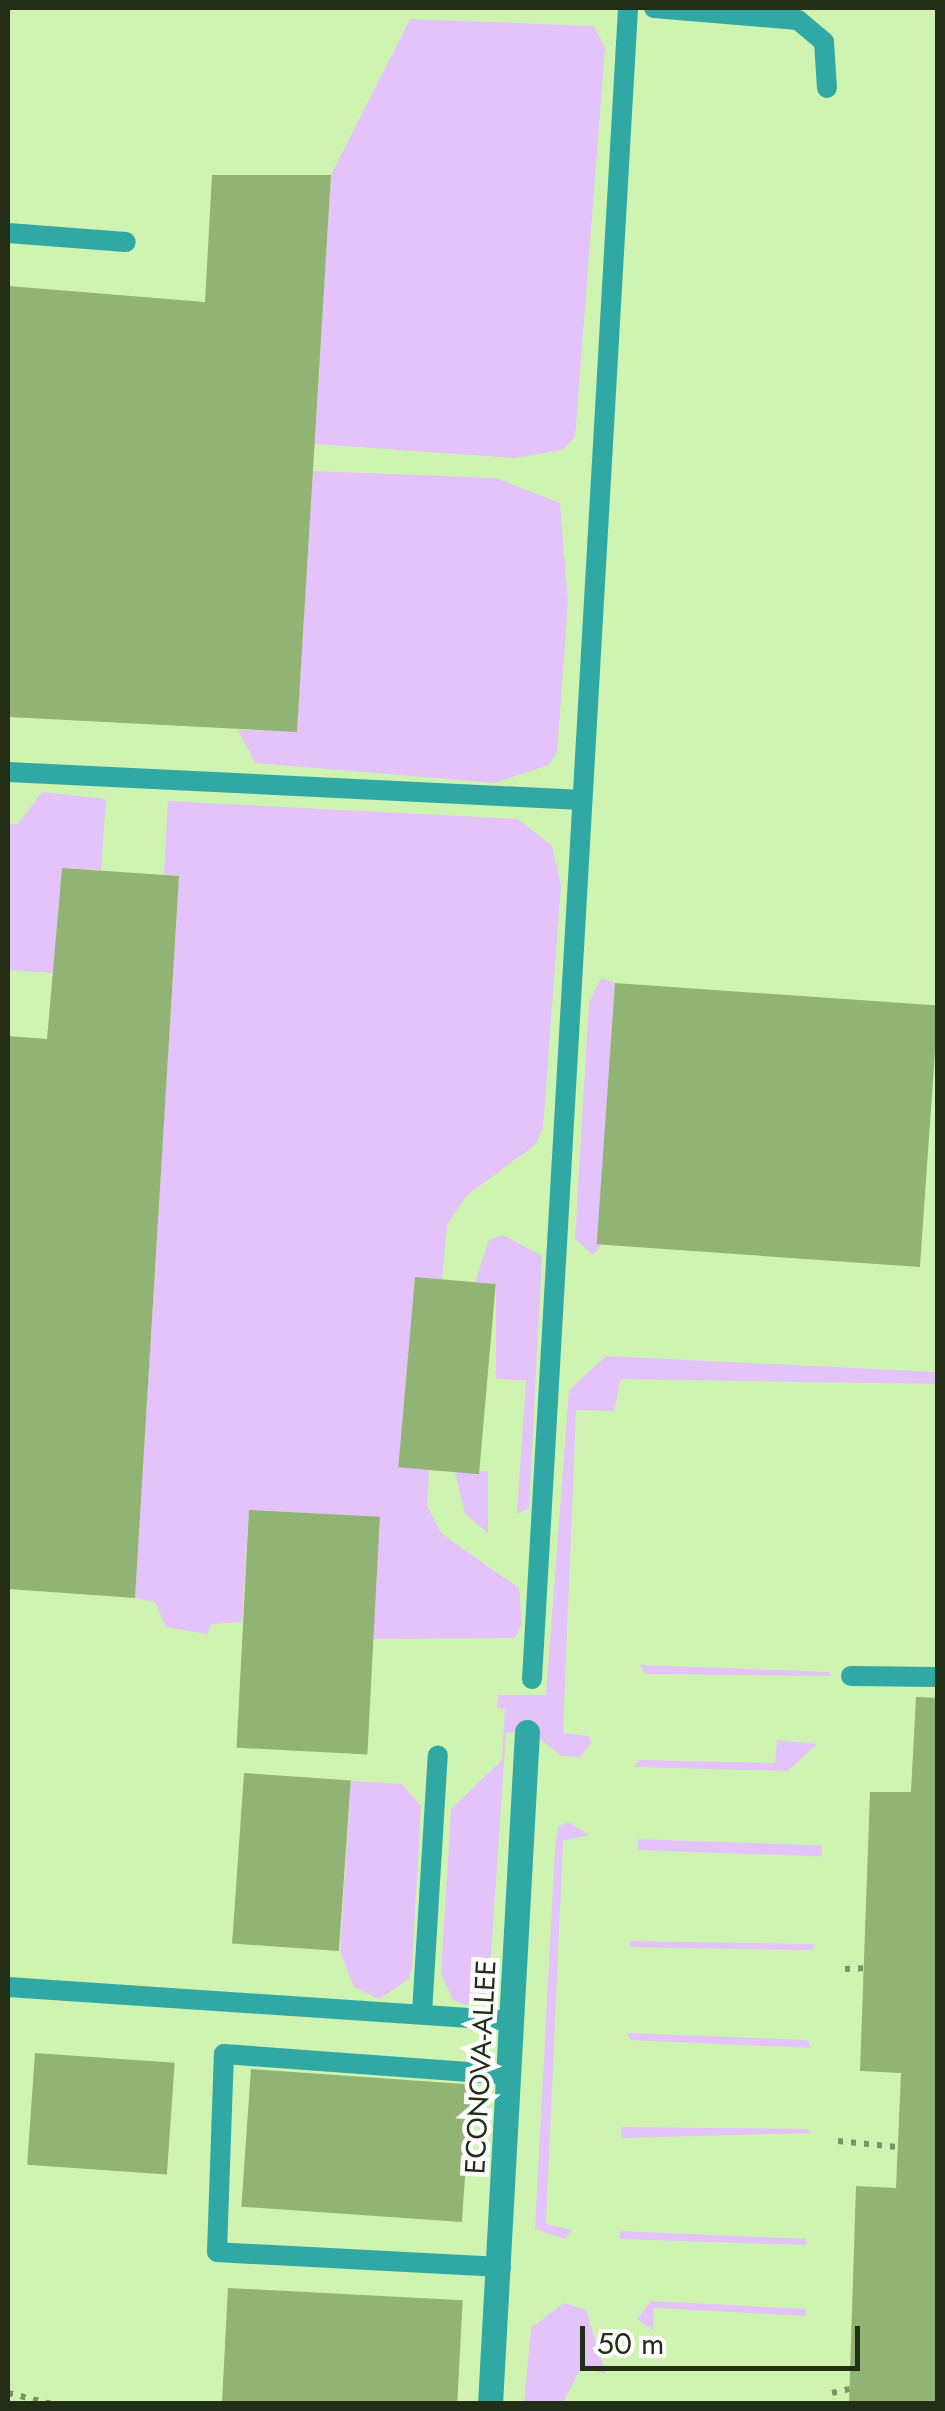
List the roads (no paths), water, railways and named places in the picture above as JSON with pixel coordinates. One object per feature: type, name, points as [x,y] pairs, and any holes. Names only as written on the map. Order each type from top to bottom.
[{"type":"street","name":"ECONOVA-ALLEE","points":[[490,2404],[501,2267],[527,1732]]},
{"type":"lane","points":[[532,1679],[628,8]]},
{"type":"lane","points":[[654,8],[798,20],[824,42],[827,88]]},
{"type":"lane","points":[[8,234],[126,242]]},
{"type":"lane","points":[[8,772],[582,800]]},
{"type":"lane","points":[[851,1676],[938,1677]]},
{"type":"lane","points":[[422,2013],[438,1755]]},
{"type":"lane","points":[[8,1987],[513,2020]]},
{"type":"lane","points":[[501,2267],[216,2252],[224,2054],[510,2075]]}]
